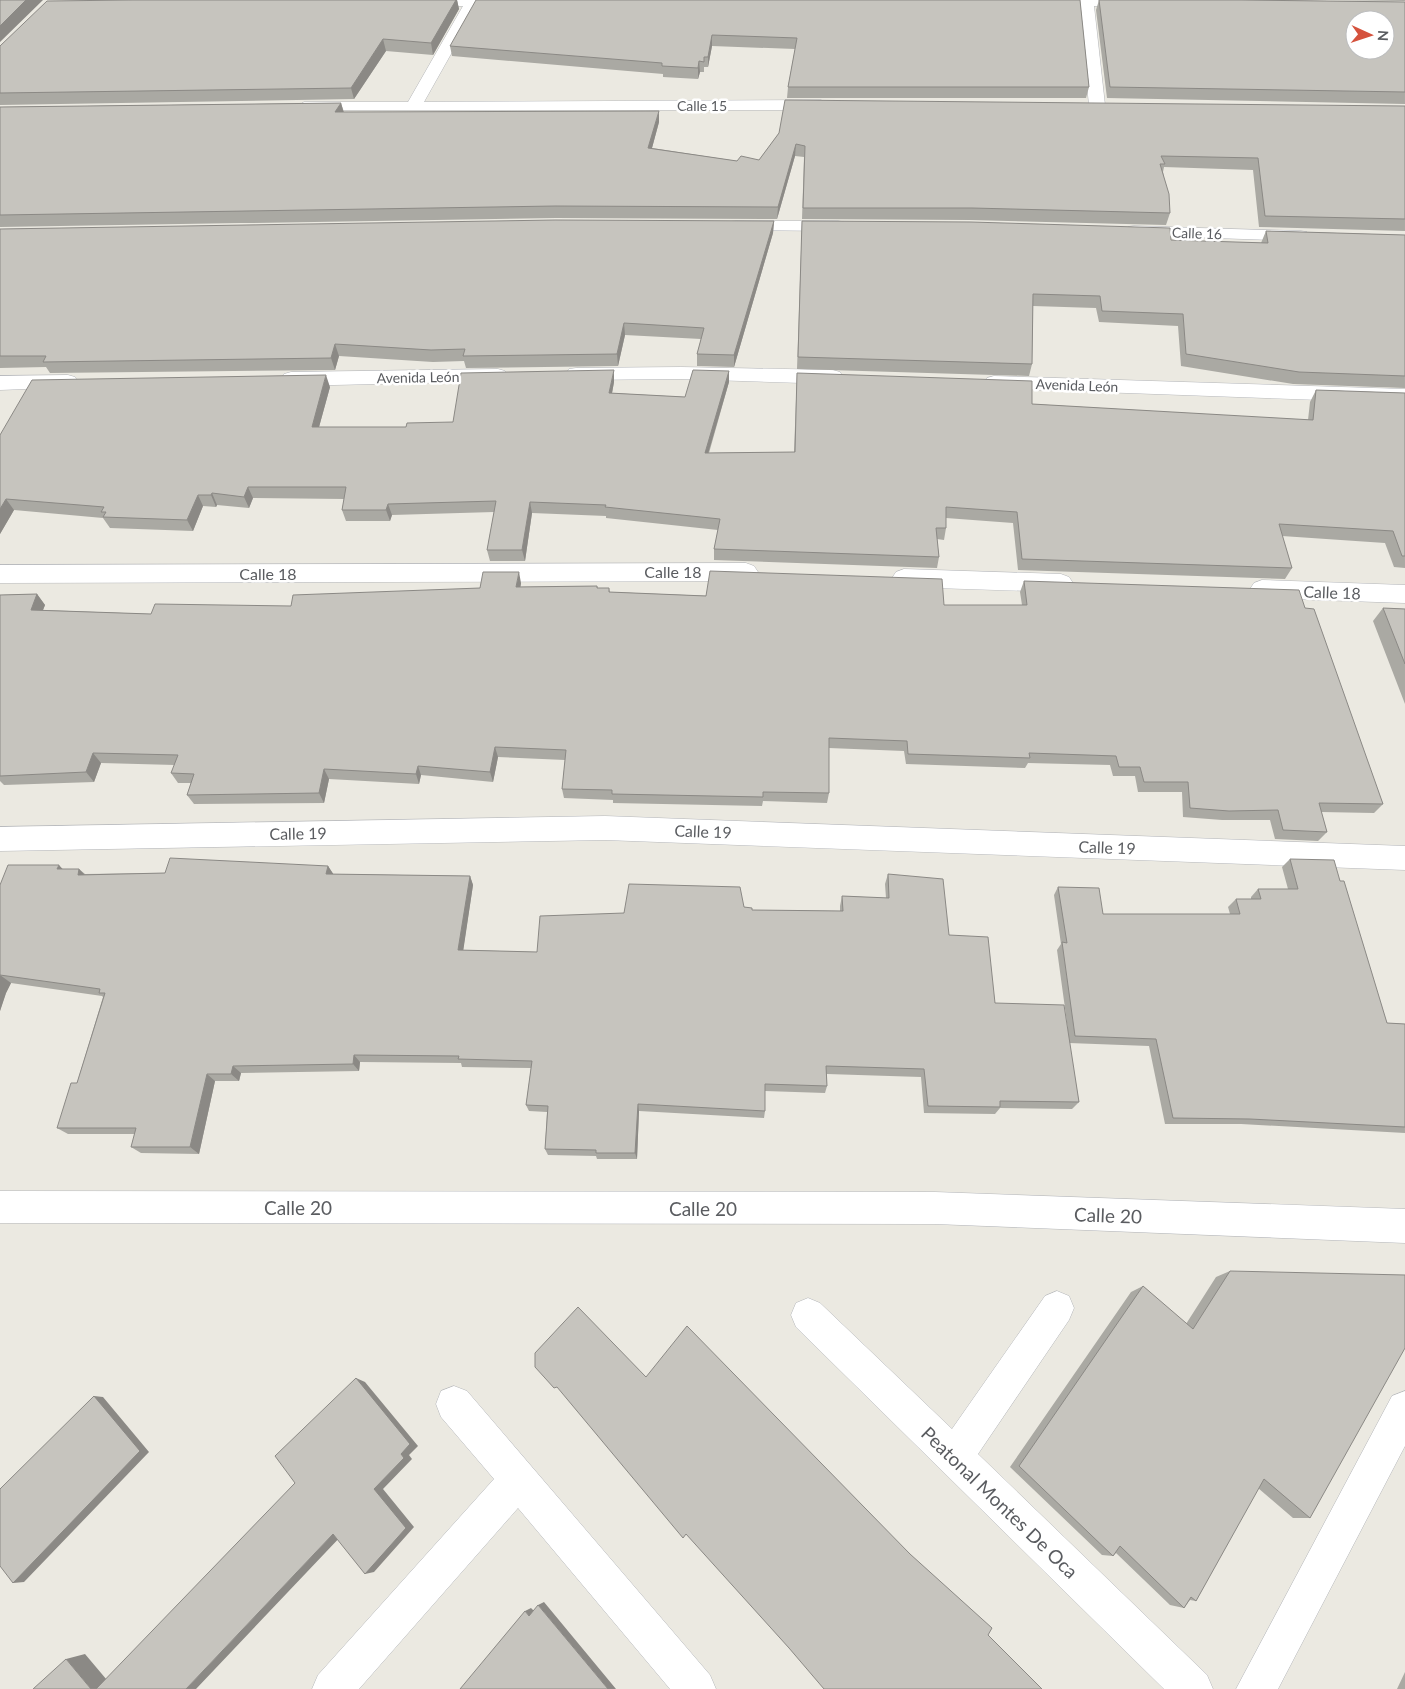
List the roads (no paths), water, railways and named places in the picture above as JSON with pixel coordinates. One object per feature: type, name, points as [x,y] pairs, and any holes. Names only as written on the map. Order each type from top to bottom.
[{"type":"street","points":[[414,105],[474,1]]},
{"type":"street","points":[[1027,1],[1146,2]]},
{"type":"street","points":[[1086,1],[1096,105]]},
{"type":"street","points":[[404,2],[523,2]]},
{"type":"street","name":"Calle 15","points":[[286,107],[414,105],[839,105]]},
{"type":"street","points":[[1077,105],[1116,106]]},
{"type":"street","points":[[723,226],[851,226]]},
{"type":"street","name":"Calle 16","points":[[1118,231],[1316,236]]},
{"type":"street","points":[[552,375],[680,373],[850,378]]},
{"type":"street","name":"Avenida León","points":[[276,379],[513,375]]},
{"type":"street","points":[[0,384],[89,382]]},
{"type":"street","name":"Avenida León","points":[[979,382],[1405,396]]},
{"type":"street","name":"Calle 18","points":[[0,574],[696,571],[766,573]]},
{"type":"street","points":[[886,577],[1085,584]]},
{"type":"street","name":"Calle 18","points":[[1245,589],[1405,594]]},
{"type":"street","name":"Calle 19","points":[[0,839],[605,828],[1405,858]]},
{"type":"street","name":"Calle 20","points":[[0,1207],[935,1208],[1405,1226]]},
{"type":"street","points":[[954,1457],[1057,1308]]},
{"type":"street","name":"Peatonal Montes De Oca","points":[[808,1315],[1193,1689]]},
{"type":"street","points":[[454,1404],[696,1689]]},
{"type":"street","points":[[1256,1689],[1405,1409]]},
{"type":"street","points":[[332,1689],[518,1480]]}]
